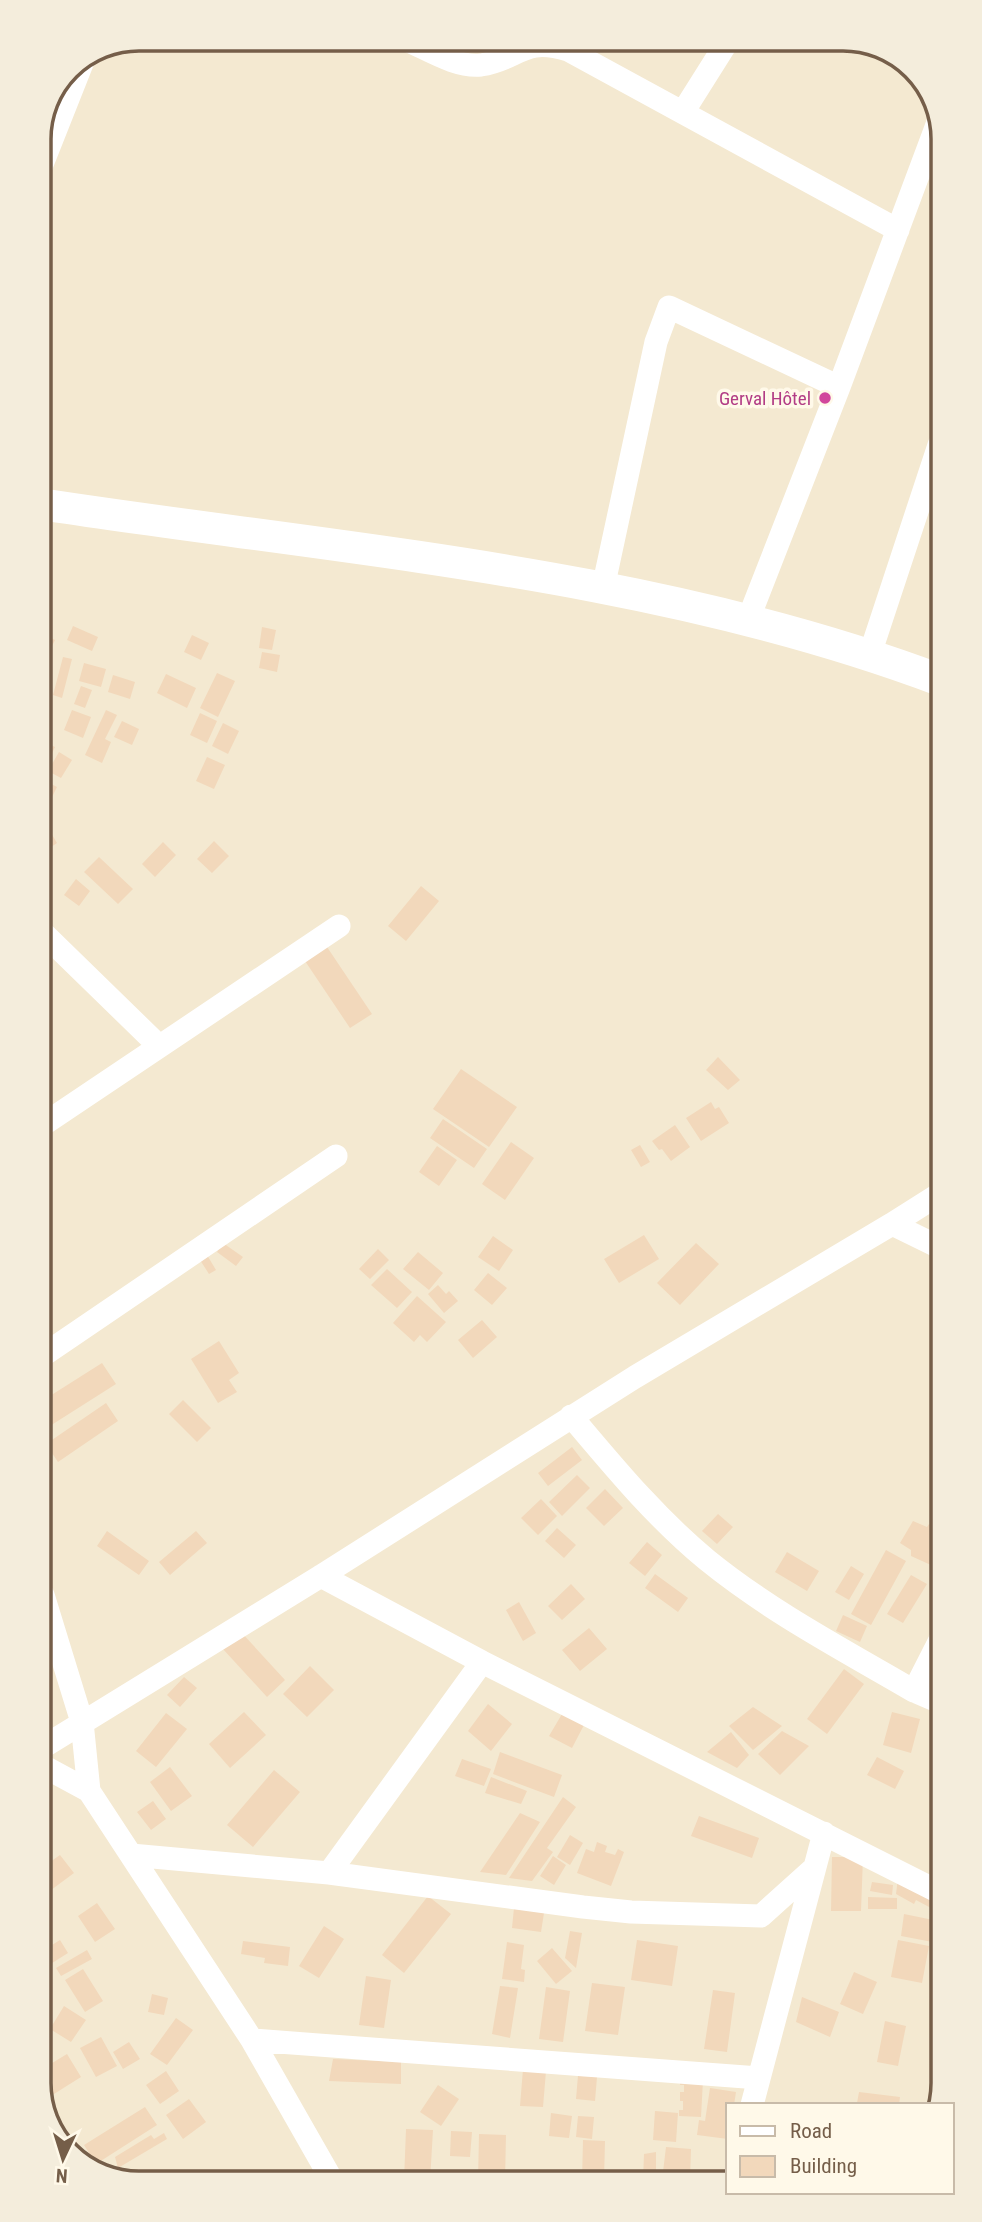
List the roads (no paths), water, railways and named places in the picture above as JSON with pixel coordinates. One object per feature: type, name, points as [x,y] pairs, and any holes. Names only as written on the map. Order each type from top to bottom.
[{"type":"street","points":[[433,51],[457,61],[478,65],[499,60],[516,51]]},
{"type":"street","points":[[570,51],[898,230]]},
{"type":"street","points":[[683,113],[722,51]]},
{"type":"street","points":[[51,142],[76,78]]},
{"type":"street","points":[[748,620],[931,141]]},
{"type":"street","points":[[603,588],[656,342],[669,307],[839,387]]},
{"type":"street","points":[[870,654],[931,469]]},
{"type":"street","points":[[51,506],[403,555],[603,588],[748,620],[870,654],[931,677]]},
{"type":"street","points":[[51,1119],[339,926]]},
{"type":"street","points":[[51,940],[159,1046]]},
{"type":"street","points":[[51,1350],[336,1156]]},
{"type":"street","points":[[51,1742],[321,1576],[571,1416],[931,1199]]},
{"type":"street","points":[[892,1224],[931,1243]]},
{"type":"street","points":[[571,1416],[641,1500],[707,1559],[774,1609],[931,1698]]},
{"type":"street","points":[[321,1576],[482,1662],[931,1888]]},
{"type":"street","points":[[51,1621],[82,1722],[89,1791]]},
{"type":"street","points":[[914,1691],[931,1658]]},
{"type":"street","points":[[329,1873],[482,1662]]},
{"type":"street","points":[[51,1770],[89,1791],[251,2040],[326,2171]]},
{"type":"street","points":[[753,2103],[812,1870],[824,1833]]},
{"type":"street","points":[[131,1854],[329,1873],[595,1908],[761,1916],[795,1943]]},
{"type":"street","points":[[761,1916],[812,1870]]},
{"type":"street","points":[[251,2040],[760,2078]]},
{"type":"place","name":"Gerval Hôtel","points":[[825,398]]}]
